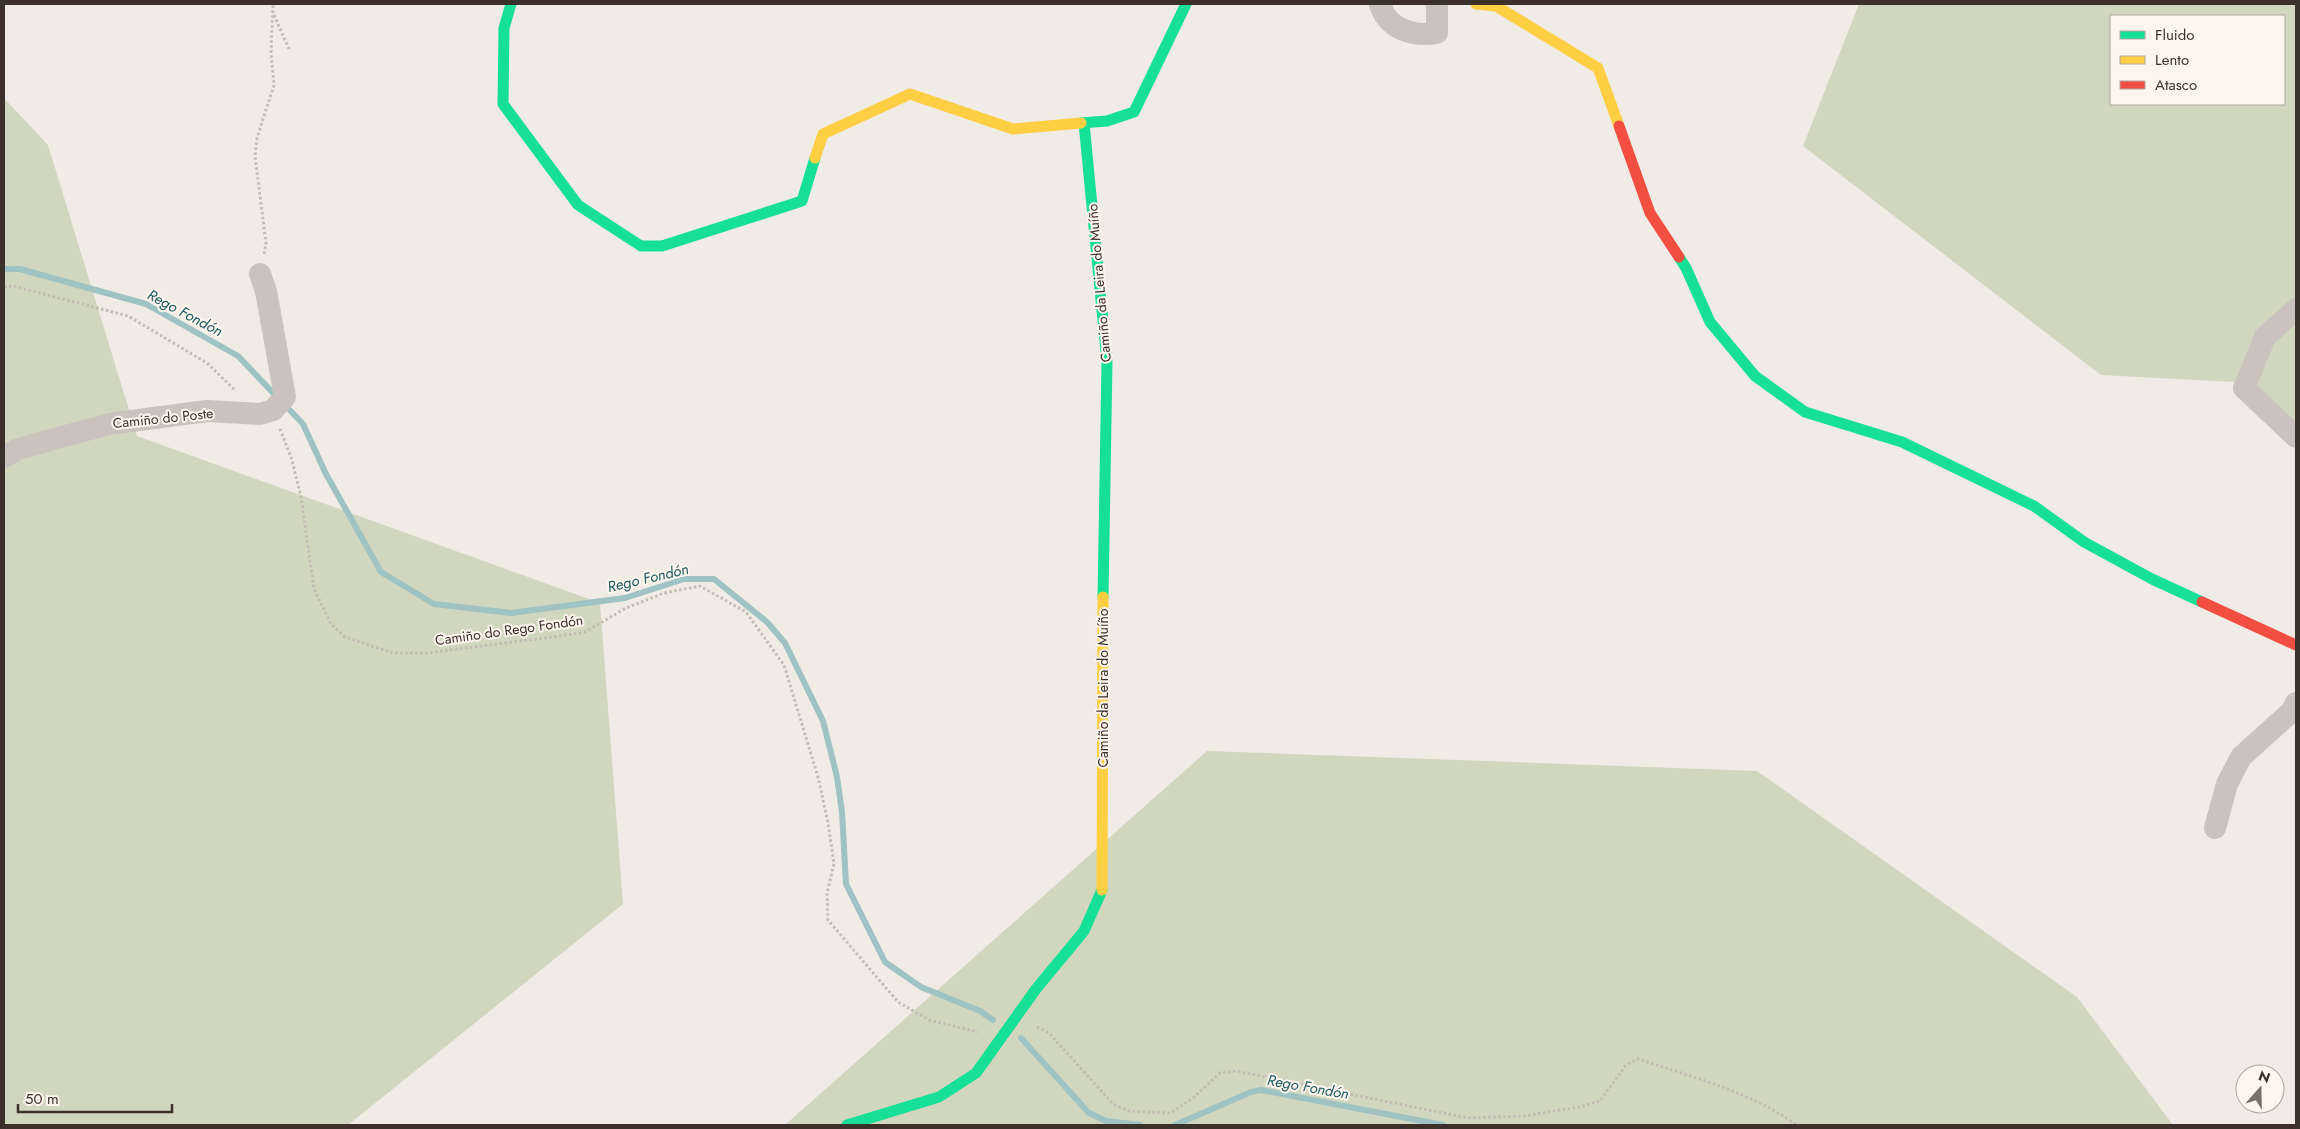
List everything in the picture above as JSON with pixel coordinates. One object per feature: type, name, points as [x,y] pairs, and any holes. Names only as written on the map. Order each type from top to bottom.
[{"type":"street","points":[[511,4],[504,28],[503,104],[578,205],[641,246],[662,246],[802,201],[823,134],[910,94],[1013,129],[1107,121],[1134,112],[1186,4]]},
{"type":"street","points":[[1380,4],[1382,11],[1394,27],[1421,36],[1437,33],[1437,4]]},
{"type":"street","points":[[1476,4],[1496,6],[1598,68],[1650,213],[1686,268],[1710,322],[1755,376],[1806,412],[1902,442],[2034,506],[2084,542],[2152,579],[2296,645]]},
{"type":"street","name":"Camiño da Leira do Muíño","points":[[847,1125],[939,1098],[976,1073],[1012,1022],[1084,930],[1103,888],[1103,544],[1107,362],[1084,123]]},
{"type":"street","points":[[260,274],[266,291],[285,397],[267,412]]},
{"type":"street","points":[[2296,309],[2265,338],[2244,388],[2296,437]]},
{"type":"street","name":"Camiño do Poste","points":[[4,457],[18,449],[109,424],[207,411],[267,412]]},
{"type":"street","points":[[2215,828],[2227,784],[2241,757],[2292,711],[2296,703]]},
{"type":"path","points":[[260,274],[266,244],[255,156],[256,138],[274,85],[271,53],[273,4]]},
{"type":"path","points":[[273,12],[289,49]]},
{"type":"path","name":"Camiño do Rego Fondón","points":[[4,287],[13,286],[128,316],[207,363],[267,412],[294,469],[314,588],[332,624],[345,637],[393,653],[426,653],[560,636],[586,632],[626,608],[664,593],[700,586],[746,612],[784,664],[818,777],[834,864],[827,893],[828,920],[898,1002],[929,1020],[970,1031],[1004,1035]]},
{"type":"path","points":[[1012,1022],[1038,1027],[1048,1032],[1113,1104],[1119,1108],[1139,1113],[1171,1113],[1193,1098],[1220,1073],[1236,1071],[1468,1118],[1524,1116],[1600,1102],[1626,1066],[1638,1059],[1758,1101],[1780,1112],[1796,1125]]},
{"type":"green space","points":[[1859,4],[2296,4],[2296,422],[2253,383],[2101,375],[1803,146]]},
{"type":"green space","points":[[4,98],[48,145],[137,436],[600,603],[623,904],[348,1125],[4,1125]]},
{"type":"green space","points":[[1207,751],[1757,771],[2077,997],[2173,1125],[785,1125]]},
{"type":"waterway","name":"Rego Fondón","points":[[4,269],[20,269],[146,304],[238,356],[277,397]]},
{"type":"waterway","name":"Rego Fondón","points":[[286,406],[303,424],[326,474],[381,572],[434,604],[511,613],[625,598],[684,579],[714,579],[767,622],[785,643],[823,721],[837,777],[842,812],[846,884],[885,962],[921,987],[980,1011],[993,1020]]},
{"type":"waterway","name":"Rego Fondón","points":[[1021,1038],[1089,1113],[1106,1121],[1140,1125]]},
{"type":"waterway","name":"Rego Fondón","points":[[1175,1125],[1251,1092],[1261,1090],[1443,1125]]},
{"type":"traffic: fast","points":[[511,4],[504,28],[503,104],[578,205],[641,246],[662,246],[802,201],[815,158]]},
{"type":"traffic: fast","points":[[1081,123],[1107,121],[1134,112],[1186,4]]},
{"type":"traffic: fast","points":[[1084,123],[1107,362],[1103,597]]},
{"type":"traffic: fast","points":[[1679,257],[1686,268],[1710,322],[1755,376],[1805,412],[1902,442],[2034,506],[2084,542],[2152,579],[2202,602]]},
{"type":"traffic: fast","points":[[847,1125],[939,1097],[976,1073],[1036,989],[1084,931],[1102,890]]},
{"type":"traffic: slow","points":[[1476,4],[1496,6],[1598,68],[1619,126]]},
{"type":"traffic: slow","points":[[815,158],[823,134],[910,94],[1013,129],[1081,123]]},
{"type":"traffic: slow","points":[[1102,890],[1103,597]]},
{"type":"traffic: jam","points":[[1619,126],[1650,213],[1679,257]]},
{"type":"traffic: jam","points":[[2202,602],[2296,645]]}]
